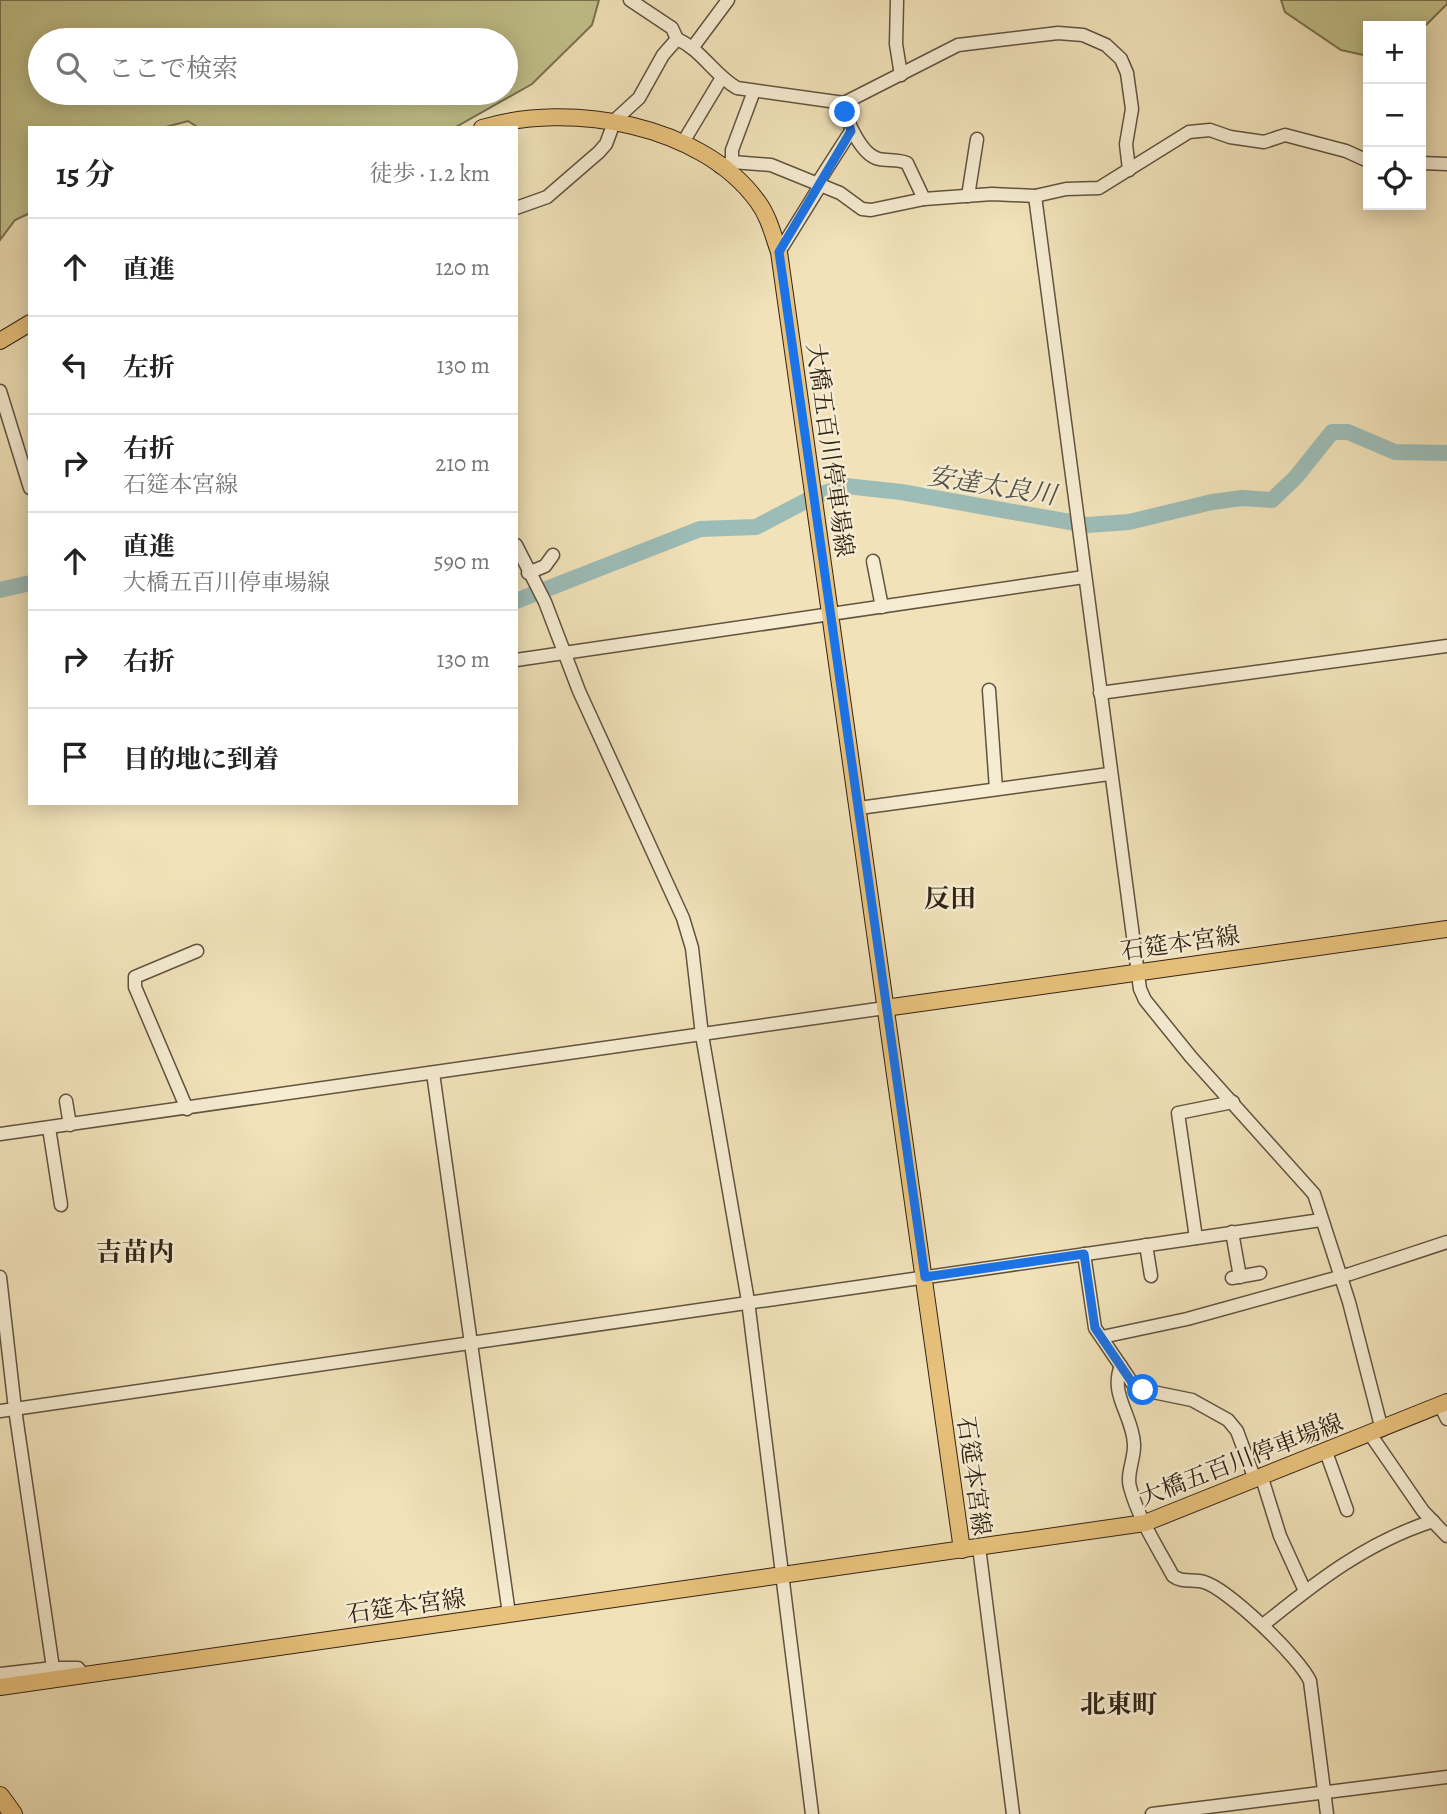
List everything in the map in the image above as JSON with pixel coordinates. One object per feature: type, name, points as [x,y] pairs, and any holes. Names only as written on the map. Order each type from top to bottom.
[{"type":"highway","points":[[0,1796],[13,1814]]},
{"type":"main road","name":"大橋五百川停車場線","points":[[491,126],[522,119],[615,120],[682,144],[726,164],[758,203],[779,252],[886,1008]]},
{"type":"main road","points":[[0,341],[28,324]]},
{"type":"main road","name":"石筵本宮線","points":[[0,1687],[782,1573],[962,1550],[886,1008],[1447,929]]},
{"type":"main road","name":"大橋五百川停車場線","points":[[962,1550],[1145,1523],[1258,1476],[1445,1409]]},
{"type":"street","points":[[630,0],[673,28],[677,39],[693,47],[721,79],[737,88],[844,103],[958,45],[1058,33],[1083,34],[1121,59],[1127,73],[1132,109],[1126,144],[1129,170]]},
{"type":"street","points":[[693,47],[728,0]]},
{"type":"street","points":[[897,0],[896,44],[901,75]]},
{"type":"street","points":[[518,207],[547,197],[599,152],[606,144],[615,120],[639,97],[663,55],[677,39]]},
{"type":"street","points":[[682,144],[721,79]]},
{"type":"street","points":[[754,91],[726,164],[771,165],[840,193],[862,209],[871,210],[924,199],[968,196],[1035,197],[1066,189],[1100,188],[1189,132],[1202,129],[1264,142],[1285,135],[1346,150],[1363,158]]},
{"type":"street","points":[[844,103],[851,131],[877,159],[907,163],[924,199]]},
{"type":"street","points":[[779,252],[851,131]]},
{"type":"street","points":[[968,196],[977,139]]},
{"type":"street","points":[[1426,163],[1447,164]]},
{"type":"street","points":[[1035,197],[1135,972],[1145,1000],[1314,1194],[1339,1274],[1376,1432],[1433,1521],[1447,1536]]},
{"type":"street","points":[[0,391],[28,482]]},
{"type":"street","points":[[518,549],[545,602],[564,654],[683,918],[692,948],[702,1035],[748,1301],[812,1814]]},
{"type":"street","points":[[531,575],[545,566],[553,555]]},
{"type":"street","points":[[873,561],[882,607]]},
{"type":"street","points":[[518,660],[1084,577]]},
{"type":"street","points":[[1100,693],[1447,646]]},
{"type":"street","points":[[989,690],[996,789]]},
{"type":"street","points":[[859,808],[1109,774]]},
{"type":"street","points":[[187,1109],[135,986],[135,977],[197,951]]},
{"type":"street","points":[[0,1134],[187,1109],[617,1044],[702,1035],[886,1008]]},
{"type":"street","points":[[433,1073],[509,1614]]},
{"type":"street","points":[[66,1101],[70,1125]]},
{"type":"street","points":[[1196,1238],[1178,1113],[1233,1102]]},
{"type":"street","points":[[49,1128],[61,1205]]},
{"type":"street","points":[[0,1410],[1321,1220]]},
{"type":"street","points":[[1231,1232],[1236,1277],[1260,1273]]},
{"type":"street","points":[[1102,1338],[1154,1328],[1339,1274],[1350,1274],[1447,1242]]},
{"type":"street","points":[[1146,1245],[1151,1276]]},
{"type":"street","points":[[1084,1254],[1093,1320],[1102,1338],[1133,1384],[1143,1390],[1192,1400],[1228,1420],[1237,1431],[1305,1591]]},
{"type":"street","points":[[0,1277],[15,1409],[53,1668]]},
{"type":"street","points":[[1121,1366],[1116,1376],[1119,1398],[1135,1444],[1129,1485],[1145,1523],[1173,1576],[1178,1580],[1204,1582],[1262,1625],[1305,1670],[1310,1681],[1327,1814]]},
{"type":"street","points":[[1326,1452],[1347,1510]]},
{"type":"street","points":[[1262,1625],[1348,1560],[1397,1533],[1433,1521]]},
{"type":"street","points":[[979,1547],[1013,1814]]},
{"type":"street","points":[[0,1674],[78,1668],[84,1676]]},
{"type":"street","points":[[1152,1814],[1447,1777]]},
{"type":"shaded area","points":[[0,0],[599,0],[592,25],[532,84],[518,92],[518,28],[28,28],[28,105],[495,105],[458,126],[196,126],[188,121],[169,126],[28,126],[28,214],[15,220],[0,240]]},
{"type":"shaded area","points":[[1281,0],[1447,0],[1447,4],[1426,25],[1426,21],[1363,21],[1363,55],[1341,50],[1285,12]]},
{"type":"waterway","name":"安達太良川","points":[[518,600],[700,529],[756,527],[815,496],[846,486],[901,492],[1087,525],[1129,522],[1212,502],[1242,498],[1272,500],[1296,477],[1332,432],[1348,432],[1395,452],[1447,453]]},
{"type":"waterway","name":"安達太良川","points":[[0,590],[28,583]]},
{"type":"district","name":"反田","points":[[950,898]]},
{"type":"district","name":"吉苗内","points":[[135,1252]]},
{"type":"district","name":"北東町","points":[[1119,1704]]},
{"type":"route","points":[[845,112],[851,131],[817,184],[820,186],[779,252],[925,1277],[1084,1254],[1095,1328],[1133,1384],[1143,1390]]}]
